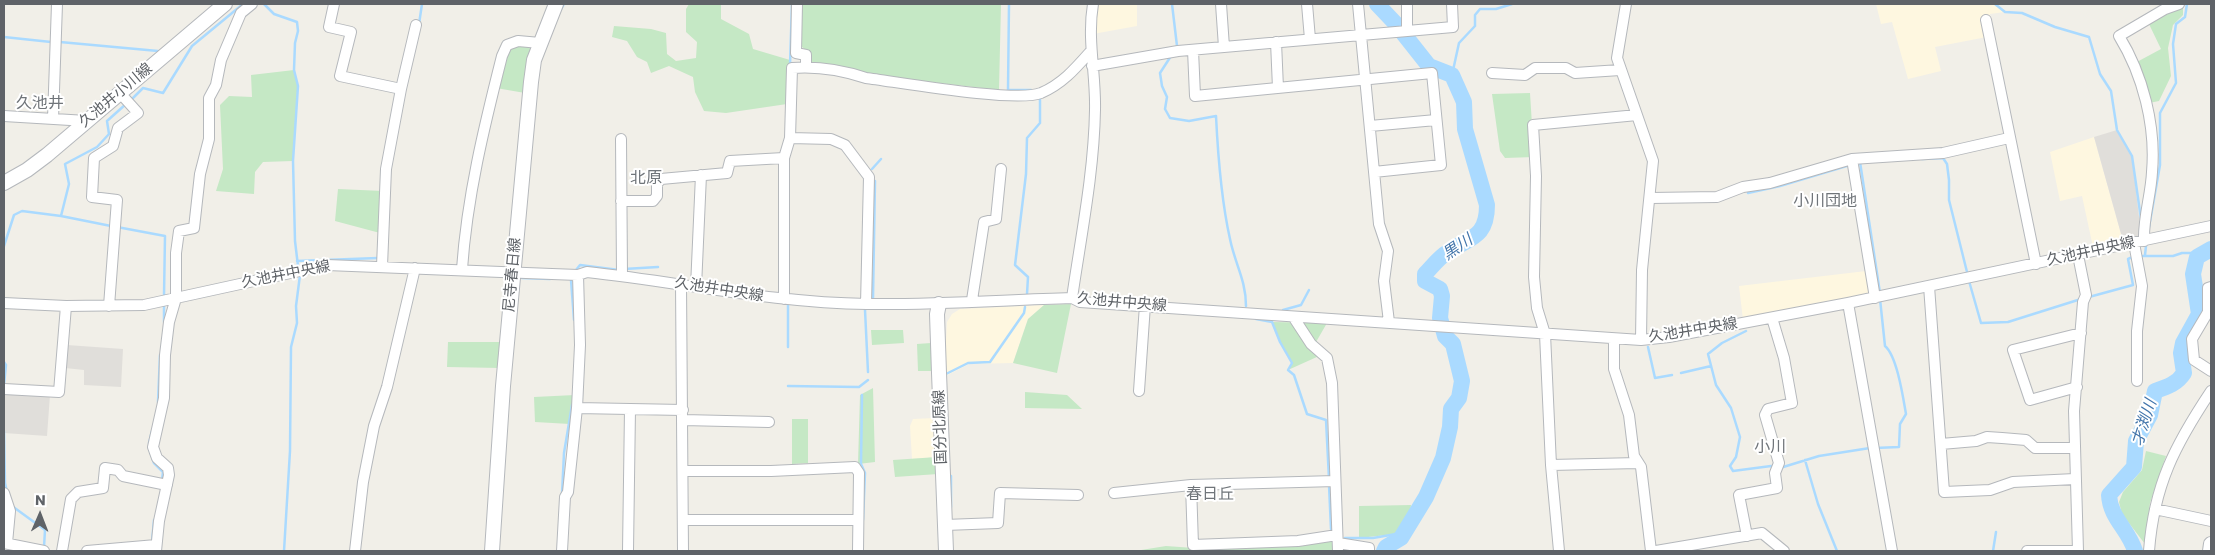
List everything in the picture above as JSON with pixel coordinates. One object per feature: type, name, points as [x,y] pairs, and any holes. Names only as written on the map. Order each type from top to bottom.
[{"type":"street","points":[[53,119],[57,4]]},
{"type":"street","name":"久池井小川線","points":[[4,183],[27,170],[87,121],[126,100],[225,4]]},
{"type":"street","points":[[87,551],[153,548],[163,484],[168,468],[157,458],[153,447],[154,435],[161,417],[169,322],[176,298],[176,253],[179,231],[194,228],[200,174],[209,138],[209,98],[216,85],[221,60],[241,13],[252,4]]},
{"type":"street","points":[[334,4],[329,27],[351,32],[340,76],[400,88]]},
{"type":"street","name":"尼寺春日線","points":[[492,551],[503,386],[531,82],[534,60],[556,4]]},
{"type":"street","points":[[797,4],[796,53],[806,55],[806,66]]},
{"type":"street","points":[[1072,298],[1095,110],[1090,52],[1093,4]]},
{"type":"street","points":[[1221,4],[1224,47]]},
{"type":"street","points":[[1307,4],[1310,39]]},
{"type":"street","points":[[1358,4],[1379,224],[1388,250],[1384,281],[1390,322]]},
{"type":"street","points":[[1407,4],[1409,29]]},
{"type":"street","points":[[1092,66],[1192,50],[1361,36],[1409,29],[1453,27],[1452,4]]},
{"type":"street","points":[[1626,4],[1617,58],[1653,161],[1642,270],[1641,340]]},
{"type":"street","points":[[2137,382],[2136,331],[2142,286],[2138,249],[2152,172],[2152,128],[2148,106],[2127,50],[2119,36],[2165,9],[2179,4]]},
{"type":"street","points":[[1986,20],[2036,264]]},
{"type":"street","points":[[382,266],[386,169],[400,88],[416,25]]},
{"type":"street","points":[[462,269],[465,233],[481,138],[502,56],[507,45],[512,43],[518,41],[540,43]]},
{"type":"street","points":[[1276,42],[1278,88]]},
{"type":"street","points":[[1192,50],[1195,96],[1432,73],[1440,165],[1374,172]]},
{"type":"street","points":[[784,298],[784,158],[790,138],[792,68],[806,66],[848,72],[866,78],[1003,95],[1031,96],[1064,80],[1090,52]]},
{"type":"street","points":[[1492,73],[1525,75],[1535,68],[1566,68],[1575,72],[1620,70]]},
{"type":"street","points":[[110,306],[117,200],[92,197],[94,158],[113,146],[118,128],[138,113],[126,100]]},
{"type":"street","points":[[1559,551],[1551,465],[1545,334],[1537,308],[1534,278],[1536,176],[1533,125],[1637,115]]},
{"type":"street","points":[[4,116],[87,121]]},
{"type":"street","points":[[1370,126],[1436,120]]},
{"type":"street","points":[[790,138],[831,139],[845,145],[869,177],[866,304]]},
{"type":"street","points":[[1650,198],[1717,197],[1743,188],[1852,163],[1943,153],[2009,138]]},
{"type":"street","points":[[621,139],[622,271]]},
{"type":"street","points":[[621,201],[653,201],[657,196],[656,184],[661,179],[726,174],[730,161],[784,158]]},
{"type":"street","points":[[1852,163],[1878,297]]},
{"type":"street","points":[[972,300],[984,222],[996,219],[1001,169]]},
{"type":"street","points":[[696,287],[701,176]]},
{"type":"street","name":"久池井中央線","points":[[4,303],[66,306],[144,305],[327,265],[578,275],[587,272],[622,271],[696,287],[784,298],[866,304],[939,304],[972,300],[1072,298],[1080,302],[1145,305],[1294,318],[1390,322],[1641,340],[1669,337],[1848,304],[2078,255],[2138,249],[2211,226]]},
{"type":"street","points":[[2027,551],[2078,551],[2075,448],[2080,333],[2084,299],[2078,255]]},
{"type":"street","points":[[355,551],[363,482],[374,426],[387,387],[414,268]]},
{"type":"street","points":[[562,551],[565,497],[577,408],[580,346],[578,275]]},
{"type":"street","points":[[681,284],[683,551]]},
{"type":"street","points":[[1929,286],[1944,492],[1990,490],[2012,482],[2075,479]]},
{"type":"street","points":[[2211,287],[2208,288],[2208,312],[2192,339],[2194,360],[2211,371]]},
{"type":"street","name":"国分北原線","points":[[939,304],[938,344],[946,551]]},
{"type":"street","points":[[1848,304],[1892,551]]},
{"type":"street","points":[[1139,391],[1145,305]]},
{"type":"street","points":[[6,389],[59,392],[66,306]]},
{"type":"street","points":[[1294,318],[1311,344],[1327,358],[1332,383],[1338,543]]},
{"type":"street","points":[[1747,536],[1739,494],[1778,488],[1777,468],[1765,415],[1768,409],[1792,403],[1784,358],[1772,318]]},
{"type":"street","points":[[2077,387],[2030,400],[2013,350],[2080,333]]},
{"type":"street","points":[[1614,339],[1614,369],[1629,415],[1634,456],[1641,468],[1651,551]]},
{"type":"street","points":[[2149,551],[2155,509],[2174,450],[2211,392]]},
{"type":"street","points":[[577,408],[630,409],[770,422]]},
{"type":"street","points":[[628,551],[630,409]]},
{"type":"street","points":[[1941,444],[1976,441],[1987,437],[2026,440],[2035,448],[2075,448]]},
{"type":"street","points":[[1551,465],[1638,463]]},
{"type":"street","points":[[683,471],[771,471],[855,467],[859,473],[858,551]]},
{"type":"street","points":[[62,551],[71,498],[78,492],[103,488],[105,468],[118,470],[123,476],[163,484]]},
{"type":"street","points":[[1114,494],[1191,485],[1335,481]]},
{"type":"street","points":[[1191,485],[1193,545],[1270,546],[1298,541],[1361,545],[1369,548],[1369,551]]},
{"type":"street","points":[[4,493],[10,511],[6,543],[42,551]]},
{"type":"street","points":[[945,525],[998,523],[1000,493],[1078,495]]},
{"type":"street","points":[[2155,509],[2211,521]]},
{"type":"street","points":[[683,520],[858,520]]},
{"type":"street","points":[[1656,551],[1762,533],[1784,551]]},
{"type":"street","points":[[2210,551],[2211,544]]},
{"type":"shaded area","points":[[1097,4],[1137,4],[1137,26],[1093,34]]},
{"type":"shaded area","points":[[1876,4],[1995,4],[2005,12],[1990,14],[1992,36],[1935,47],[1941,71],[1908,79],[1892,22],[1881,24]]},
{"type":"shaded area","points":[[2117,130],[2132,156],[2139,217],[2139,238],[2123,241],[2094,137]]},
{"type":"shaded area","points":[[2094,137],[2123,241],[2093,247],[2082,196],[2060,201],[2050,152]]},
{"type":"shaded area","points":[[1866,271],[1871,293],[1743,320],[1739,286]]},
{"type":"shaded area","points":[[1044,305],[1028,319],[1013,363],[969,364],[944,377],[947,322],[952,314],[960,309]]},
{"type":"shaded area","points":[[67,345],[123,349],[121,387],[84,385],[84,370],[65,368]]},
{"type":"shaded area","points":[[4,393],[50,395],[47,436],[4,433]]},
{"type":"shaded area","points":[[935,418],[937,457],[912,459],[910,426],[913,419]]},
{"type":"green space","points":[[689,4],[721,4],[721,19],[749,34],[753,49],[790,60],[787,104],[726,113],[704,111],[695,92],[693,77],[669,66],[651,73],[647,62],[637,57],[627,41],[612,37],[614,26],[651,29],[666,33],[667,54],[676,61],[696,58],[697,42],[686,32],[686,9]]},
{"type":"green space","points":[[800,4],[1001,4],[999,90],[870,75],[811,65],[811,55],[801,46]]},
{"type":"green space","points":[[2183,4],[2183,15],[2173,25],[2168,48],[2171,76],[2159,101],[2149,103],[2135,63],[2161,49],[2148,22]]},
{"type":"green space","points":[[520,44],[531,47],[525,93],[496,88],[509,48]]},
{"type":"green space","points":[[294,70],[298,86],[293,161],[263,162],[255,172],[254,194],[216,191],[223,169],[220,105],[229,96],[252,97],[251,75]]},
{"type":"green space","points":[[1530,93],[1534,157],[1505,158],[1500,151],[1492,94]]},
{"type":"green space","points":[[338,189],[383,191],[380,233],[335,221]]},
{"type":"green space","points":[[1071,304],[1057,373],[1013,363],[1028,319],[1044,305]]},
{"type":"green space","points":[[1272,322],[1327,323],[1312,349],[1319,356],[1288,370],[1292,363],[1280,342]]},
{"type":"green space","points":[[871,330],[903,330],[904,343],[872,345]]},
{"type":"green space","points":[[448,342],[501,342],[500,368],[447,367]]},
{"type":"green space","points":[[931,343],[932,371],[918,371],[917,344]]},
{"type":"green space","points":[[873,388],[875,462],[858,464],[860,395]]},
{"type":"green space","points":[[1025,392],[1067,395],[1082,409],[1025,408]]},
{"type":"green space","points":[[575,395],[570,424],[535,422],[534,397]]},
{"type":"green space","points":[[792,419],[808,419],[808,463],[792,464]]},
{"type":"green space","points":[[2146,451],[2166,456],[2150,503],[2145,544],[2122,514],[2119,502],[2123,492],[2142,470]]},
{"type":"green space","points":[[937,457],[938,474],[895,477],[893,460]]},
{"type":"green space","points":[[1411,505],[1410,516],[1396,534],[1359,538],[1359,506]]},
{"type":"green space","points":[[1332,540],[1332,551],[1135,551],[1166,546],[1194,548]]},
{"type":"waterway","points":[[131,100],[143,88],[163,93],[192,46],[243,4]]},
{"type":"waterway","points":[[264,4],[274,14],[297,22],[298,31],[295,43],[294,70],[298,86],[293,161],[295,241],[298,266]]},
{"type":"waterway","points":[[419,24],[422,4]]},
{"type":"waterway","points":[[560,11],[564,4]]},
{"type":"waterway","points":[[790,65],[792,4]]},
{"type":"waterway","points":[[1009,4],[1008,90],[1031,90]]},
{"type":"waterway","points":[[1172,4],[1176,49]]},
{"type":"waterway","name":"黒川","points":[[1377,4],[1395,23],[1429,66],[1452,75],[1464,102],[1465,129],[1487,205],[1484,224],[1476,235],[1445,254],[1425,274],[1425,281],[1440,289],[1442,296],[1440,318],[1445,336],[1453,344],[1462,381],[1459,398],[1451,409],[1450,427],[1443,458],[1426,497],[1401,538],[1386,547],[1384,551]]},
{"type":"waterway","points":[[1452,75],[1459,43],[1475,26],[1475,15],[1480,9],[1496,9],[1512,4]]},
{"type":"waterway","points":[[1995,4],[2005,12],[2022,13],[2055,27],[2089,37],[2100,74],[2111,91],[2117,130],[2132,156],[2141,219]]},
{"type":"waterway","points":[[2149,227],[2160,165],[2160,113],[2176,83],[2173,44],[2176,24],[2185,17],[2187,4]]},
{"type":"waterway","points":[[4,37],[51,42]]},
{"type":"waterway","points":[[60,42],[158,51]]},
{"type":"waterway","points":[[1171,56],[1160,73],[1162,86],[1167,97],[1165,109],[1170,118],[1189,121],[1216,116],[1224,209],[1232,248],[1244,288],[1246,306]]},
{"type":"waterway","points":[[1027,294],[1028,277],[1015,265],[1026,174],[1027,138],[1040,123],[1040,97]]},
{"type":"waterway","points":[[4,246],[14,215],[22,211],[61,216],[69,184],[65,164],[97,147],[109,134],[107,121],[126,104]]},
{"type":"waterway","points":[[1922,159],[1943,158],[1947,164],[1949,200],[1968,276]]},
{"type":"waterway","points":[[872,169],[881,159]]},
{"type":"waterway","points":[[1858,163],[1860,162],[1880,293]]},
{"type":"waterway","points":[[1748,193],[1780,186],[1850,165]]},
{"type":"waterway","points":[[873,298],[875,181]]},
{"type":"waterway","points":[[61,216],[111,226]]},
{"type":"waterway","points":[[117,227],[165,236],[164,296]]},
{"type":"waterway","points":[[2145,255],[2146,246]]},
{"type":"waterway","name":"才渕川","points":[[2135,551],[2129,537],[2116,517],[2109,495],[2134,467],[2136,441],[2150,415],[2155,391],[2175,382],[2184,373],[2181,353],[2183,343],[2199,314],[2193,274],[2197,257],[2211,249]]},
{"type":"waterway","points":[[2140,256],[2173,256],[2182,253],[2194,253],[2197,257]]},
{"type":"waterway","points":[[2089,297],[2133,285],[2128,259],[2135,256]]},
{"type":"waterway","points":[[297,261],[378,258]]},
{"type":"waterway","points":[[576,270],[580,265],[619,270]]},
{"type":"waterway","points":[[624,269],[658,267]]},
{"type":"waterway","points":[[284,551],[290,451],[291,347],[297,323],[296,306],[300,275]]},
{"type":"waterway","points":[[522,278],[550,279]]},
{"type":"waterway","points":[[571,280],[574,320]]},
{"type":"waterway","points":[[1969,281],[1981,323],[2008,322],[2081,299]]},
{"type":"waterway","points":[[1283,310],[1301,305],[1309,290]]},
{"type":"waterway","points":[[1875,448],[1899,447],[1900,424],[1906,414],[1896,367],[1893,358],[1885,346],[1880,299]]},
{"type":"waterway","points":[[788,304],[788,347]]},
{"type":"waterway","points":[[164,306],[164,322]]},
{"type":"waterway","points":[[946,374],[968,363],[990,362],[1024,313],[1025,307]]},
{"type":"waterway","points":[[865,310],[868,372]]},
{"type":"waterway","points":[[1256,319],[1272,322],[1280,342],[1292,363],[1288,370],[1294,375],[1307,414],[1326,420],[1329,479]]},
{"type":"waterway","points":[[1746,331],[1722,343],[1708,354],[1716,385],[1731,408],[1740,437],[1736,457],[1730,466],[1733,471],[1775,467]]},
{"type":"waterway","points":[[1648,347],[1655,378],[1672,375]]},
{"type":"waterway","points":[[158,402],[160,355]]},
{"type":"waterway","points":[[4,362],[6,365],[4,385]]},
{"type":"waterway","points":[[1681,373],[1711,366]]},
{"type":"waterway","points":[[788,386],[859,387],[868,380]]},
{"type":"waterway","points":[[862,395],[861,464],[865,473],[863,520]]},
{"type":"waterway","points":[[562,494],[564,453],[572,405]]},
{"type":"waterway","points":[[4,431],[5,483],[7,492]]},
{"type":"waterway","points":[[149,443],[152,431]]},
{"type":"waterway","points":[[149,448],[154,463],[163,472],[162,480]]},
{"type":"waterway","points":[[1780,468],[1819,456],[1870,448]]},
{"type":"waterway","points":[[1805,460],[1818,504],[1837,551]]},
{"type":"waterway","points":[[951,476],[951,507]]},
{"type":"waterway","points":[[1329,485],[1331,529]]},
{"type":"waterway","points":[[12,506],[45,530],[44,547]]},
{"type":"waterway","points":[[152,542],[154,520]]},
{"type":"waterway","points":[[1993,551],[1996,532]]},
{"type":"waterway","points":[[1345,538],[1373,538],[1396,534],[1401,538]]},
{"type":"district","name":"久池井","points":[[40,104]]},
{"type":"district","name":"北原","points":[[646,179]]},
{"type":"district","name":"小川団地","points":[[1825,202]]},
{"type":"district","name":"小川","points":[[1770,448]]},
{"type":"district","name":"春日丘","points":[[1210,495]]}]
